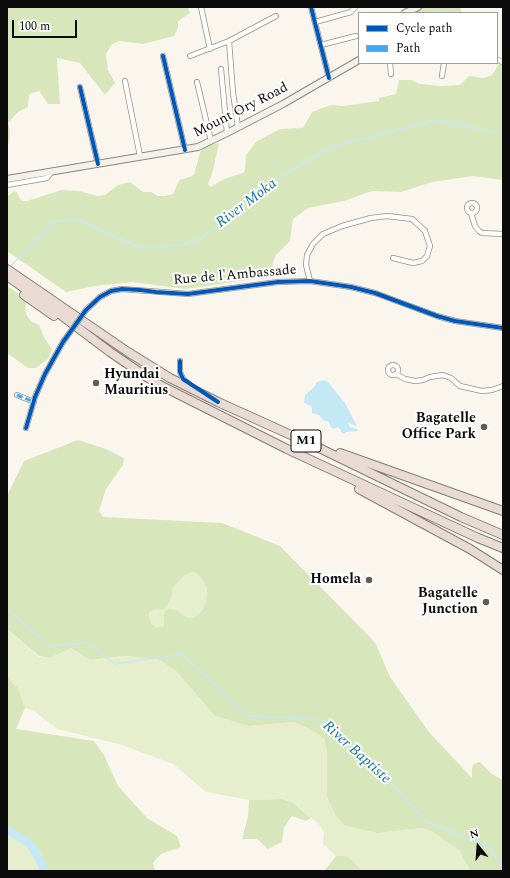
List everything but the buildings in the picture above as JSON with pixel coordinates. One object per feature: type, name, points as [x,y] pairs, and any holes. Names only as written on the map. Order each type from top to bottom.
[{"type":"highway","points":[[7,263],[48,301]]},
{"type":"highway","name":"M1","points":[[7,269],[110,352],[154,382],[210,412],[287,449],[478,538],[503,548]]},
{"type":"highway","name":"M1","points":[[7,276],[170,378],[218,402],[313,444],[461,517],[503,535]]},
{"type":"highway","points":[[7,283],[48,301]]},
{"type":"highway","points":[[313,444],[503,511]]},
{"type":"highway","points":[[287,449],[470,549],[503,570]]},
{"type":"main road","points":[[407,12],[418,7]]},
{"type":"main road","name":"Mount Ory Road","points":[[7,179],[198,147],[329,78],[358,61]]},
{"type":"street","points":[[201,7],[210,49]]},
{"type":"street","points":[[311,7],[329,78]]},
{"type":"street","points":[[315,22],[351,12],[355,7]]},
{"type":"street","points":[[190,56],[228,41],[276,16]]},
{"type":"street","points":[[320,45],[356,36]]},
{"type":"street","points":[[228,41],[238,127]]},
{"type":"street","points":[[163,56],[185,150]]},
{"type":"street","points":[[390,64],[391,74]]},
{"type":"street","points":[[442,76],[444,64]]},
{"type":"street","points":[[221,69],[227,133]]},
{"type":"street","points":[[125,81],[140,156]]},
{"type":"street","points":[[197,82],[211,141]]},
{"type":"street","points":[[80,87],[98,164]]},
{"type":"street","points":[[7,185],[47,178],[52,172]]},
{"type":"street","points":[[471,213],[475,226],[482,233],[503,234]]},
{"type":"street","points":[[310,281],[306,265],[307,255],[313,244],[323,234],[342,226],[371,218],[387,216],[412,219],[417,222],[425,231],[430,246],[427,256],[422,261],[413,263],[393,258]]},
{"type":"street","name":"Rue de l'Ambassade","points":[[26,428],[45,374],[64,342],[86,310],[100,296],[111,291],[122,289],[188,294],[278,282],[310,281],[351,286],[455,321],[495,326]]},
{"type":"street","points":[[495,326],[503,324]]},
{"type":"street","points":[[495,326],[503,328]]},
{"type":"street","points":[[180,361],[180,372],[182,379],[218,402]]},
{"type":"street","points":[[396,374],[405,379],[414,381],[423,380],[430,376],[443,376],[451,378],[460,386],[482,392],[503,386]]},
{"type":"street","points":[[17,395],[34,402]]},
{"type":"green space","points":[[7,7],[188,7],[190,13],[178,21],[178,28],[174,36],[143,44],[119,41],[112,44],[106,54],[108,70],[115,83],[105,95],[80,63],[57,58],[60,104],[48,104],[39,91],[29,95],[28,107],[18,112],[8,123],[10,131],[9,143],[7,146]]},
{"type":"green space","points":[[407,7],[460,7],[462,12],[411,12]]},
{"type":"green space","points":[[500,62],[503,63],[503,180],[473,176],[432,182],[401,192],[372,191],[344,201],[308,208],[293,219],[290,241],[275,256],[271,272],[260,278],[185,289],[133,282],[95,286],[66,292],[7,251],[7,197],[14,191],[17,192],[20,199],[23,201],[62,190],[79,191],[98,196],[105,195],[118,185],[130,182],[143,192],[151,192],[158,196],[165,196],[173,194],[180,180],[194,174],[201,150],[204,147],[219,143],[212,174],[208,184],[211,187],[224,179],[243,173],[245,170],[246,155],[256,142],[280,129],[303,128],[312,112],[331,105],[343,106],[379,101],[379,98],[396,94],[399,80],[412,80],[419,84],[442,86],[460,85],[469,76],[484,78],[492,75]]},
{"type":"green space","points":[[7,286],[27,299],[25,308],[27,316],[32,322],[39,325],[45,339],[52,349],[48,359],[36,368],[28,368],[7,353]]},
{"type":"green space","points":[[78,440],[106,449],[124,458],[123,465],[106,489],[99,511],[103,517],[222,523],[280,546],[376,644],[390,677],[429,732],[472,778],[472,767],[478,762],[492,774],[503,780],[503,871],[470,871],[460,851],[433,832],[422,828],[378,833],[344,825],[336,816],[327,797],[327,751],[324,739],[315,732],[294,722],[249,726],[215,716],[176,671],[158,659],[124,656],[90,660],[71,648],[50,658],[39,656],[7,629],[7,496],[24,461]],"holes":[[[193,572],[197,574],[204,582],[207,589],[206,601],[203,609],[198,615],[191,618],[177,610],[169,609],[165,611],[164,626],[156,627],[152,625],[149,613],[155,609],[162,610],[165,608],[172,595],[173,587],[185,575]]]},
{"type":"green space","points":[[193,572],[197,574],[204,582],[207,589],[206,601],[203,609],[198,615],[191,618],[177,610],[164,615],[164,626],[156,627],[152,625],[149,613],[155,609],[162,610],[172,595],[173,587],[185,575]]},
{"type":"green space","points":[[7,629],[39,657],[50,658],[71,648],[90,660],[124,656],[158,659],[176,671],[215,716],[249,726],[294,722],[315,732],[324,739],[327,751],[327,797],[378,833],[422,828],[433,832],[460,851],[470,871],[362,871],[346,856],[336,856],[323,844],[324,833],[319,824],[293,803],[282,799],[249,800],[206,792],[173,764],[122,745],[57,729],[33,710],[25,708],[18,688],[7,677]]},
{"type":"green space","points":[[7,677],[18,688],[25,708],[16,729],[94,741],[104,755],[118,786],[147,818],[177,836],[181,847],[161,854],[153,863],[155,871],[41,871],[45,868],[40,852],[20,834],[7,827]]},
{"type":"green space","points":[[282,799],[293,803],[311,818],[306,821],[292,816],[284,827],[282,842],[268,849],[257,839],[242,839],[248,817],[249,800]]},
{"type":"green space","points":[[7,827],[20,834],[40,852],[45,868],[41,871],[7,871]]},
{"type":"green space","points":[[336,856],[346,856],[362,871],[324,871]]},
{"type":"water","points":[[323,380],[327,381],[345,403],[357,426],[348,423],[350,427],[357,429],[358,431],[346,432],[344,434],[337,427],[334,429],[331,428],[329,422],[323,420],[319,415],[312,413],[311,406],[304,402],[305,395],[317,382]]},
{"type":"waterway","name":"River Moka","points":[[10,267],[53,222],[77,219],[141,248],[182,245],[201,238],[288,172],[331,147],[436,120],[500,133],[503,135]]},
{"type":"waterway","name":"River Baptiste","points":[[7,609],[50,646],[87,643],[115,664],[182,654],[249,716],[323,720],[386,778],[427,822],[489,847],[503,869]]},
{"type":"waterway","points":[[7,829],[31,845],[44,871]]},
{"type":"marked path","points":[[17,395],[34,402]]},
{"type":"cycle path","points":[[311,7],[329,78]]},
{"type":"cycle path","points":[[163,56],[185,150]]},
{"type":"cycle path","points":[[80,87],[98,164]]},
{"type":"cycle path","points":[[26,428],[35,397],[45,374],[63,342],[86,310],[100,297],[111,291],[122,289],[188,294],[278,282],[310,281],[351,287],[375,293],[437,316],[455,321],[503,328]]},
{"type":"cycle path","points":[[180,361],[180,372],[183,379],[218,402]]},
{"type":"place","name":"Hyundai Mauritius","points":[[96,383]]},
{"type":"place","name":"Bagatelle Office Park","points":[[484,427]]},
{"type":"place","name":"Homela","points":[[369,580]]},
{"type":"place","name":"Bagatelle Junction","points":[[486,602]]}]
